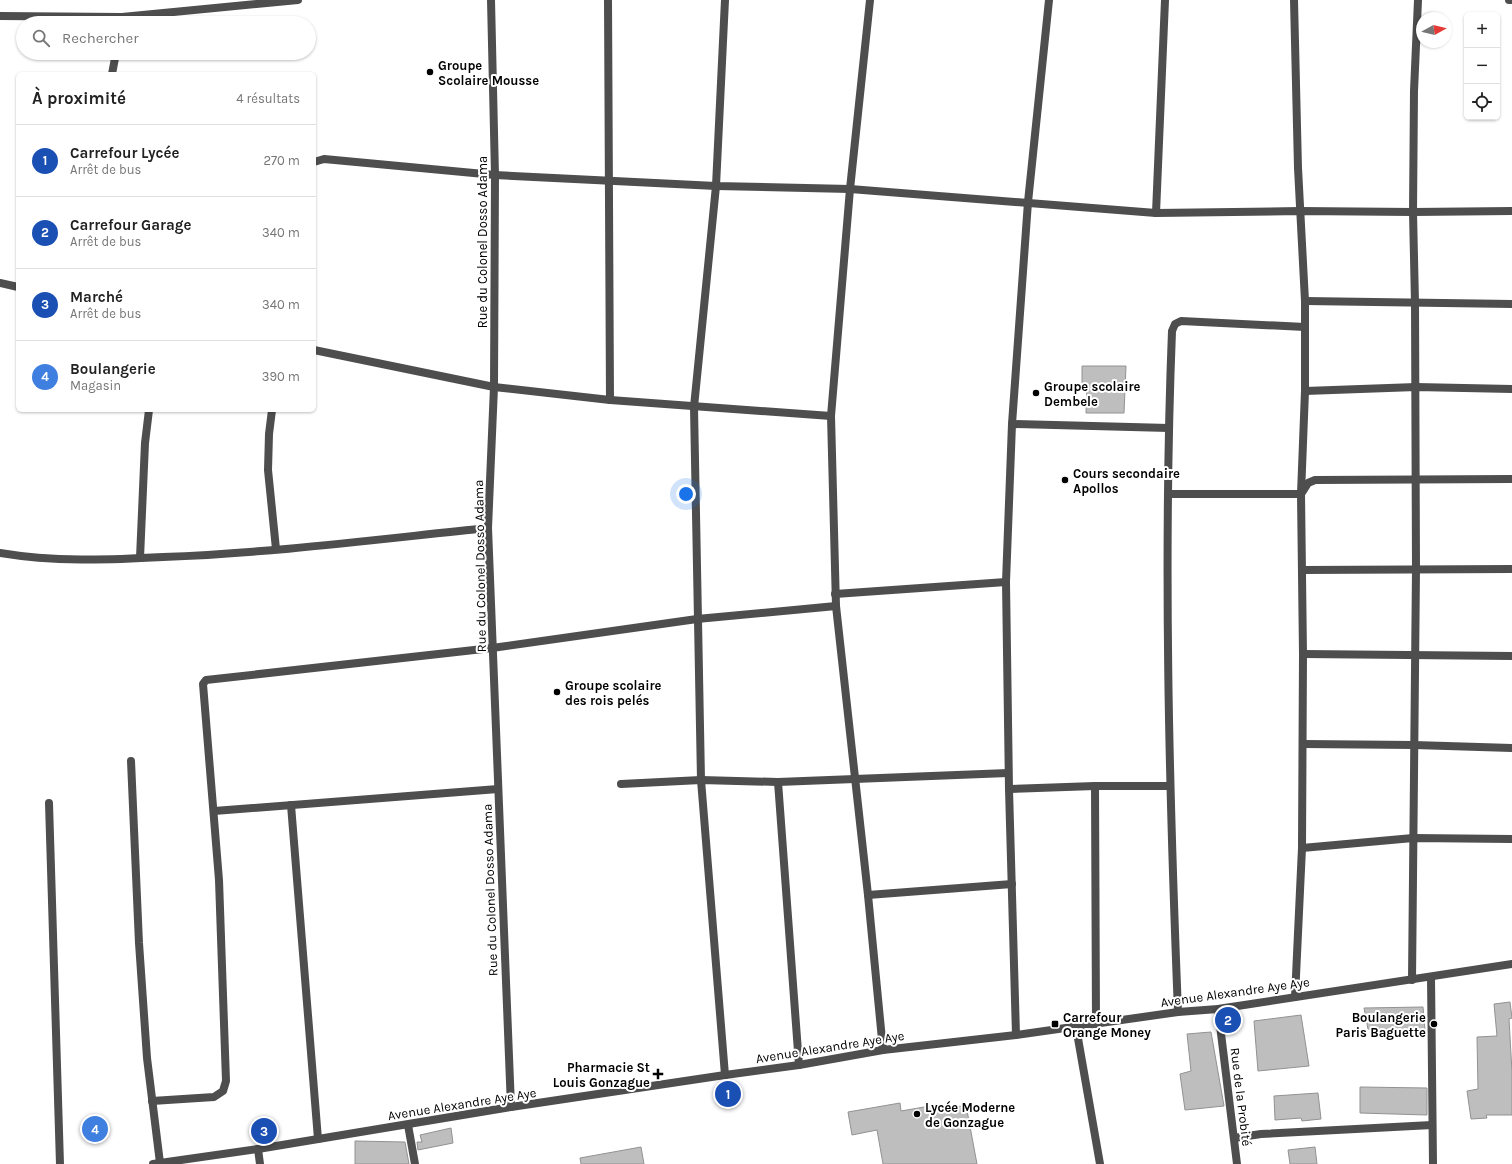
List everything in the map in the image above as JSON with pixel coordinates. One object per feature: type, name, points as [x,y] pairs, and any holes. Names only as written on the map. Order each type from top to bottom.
[{"type":"street","points":[[157,16],[298,0]]},
{"type":"street","name":"Rue du Colonel Dosso Adama","points":[[491,0],[495,175],[494,387],[488,528],[511,1107]]},
{"type":"street","points":[[608,0],[610,400]]},
{"type":"street","points":[[725,0],[716,186],[694,407],[701,780],[725,1075]]},
{"type":"street","points":[[870,0],[850,189],[831,416],[836,606],[884,1050]]},
{"type":"street","points":[[1016,1035],[1008,773],[1006,582],[1012,424],[1028,202],[1048,0]]},
{"type":"street","points":[[1156,212],[1165,0]]},
{"type":"street","points":[[1294,0],[1300,211],[1305,301],[1305,391],[1301,494],[1303,654],[1302,848],[1294,997]]},
{"type":"street","points":[[1412,980],[1416,569],[1416,387],[1413,212],[1414,91],[1418,0]]},
{"type":"street","points":[[0,16],[16,17]]},
{"type":"street","points":[[112,72],[115,60]]},
{"type":"street","points":[[316,161],[324,159],[495,175],[608,179],[716,186],[850,189],[1156,212],[1512,211]]},
{"type":"street","points":[[0,283],[16,287]]},
{"type":"street","points":[[1305,301],[1512,304]]},
{"type":"street","points":[[1178,1012],[1170,786],[1167,607],[1172,331],[1175,324],[1181,321],[1305,327]]},
{"type":"street","points":[[316,350],[494,387],[610,400],[831,416]]},
{"type":"street","points":[[1305,391],[1416,387],[1512,389]]},
{"type":"street","points":[[140,558],[145,443],[149,412]]},
{"type":"street","points":[[272,412],[269,434],[268,470],[276,549]]},
{"type":"street","points":[[1012,424],[1170,428]]},
{"type":"street","points":[[1301,494],[1308,482],[1315,480],[1512,479]]},
{"type":"street","points":[[1168,494],[1301,494]]},
{"type":"street","points":[[0,553],[17,556],[58,559],[218,555],[488,528]]},
{"type":"street","points":[[1302,570],[1512,569]]},
{"type":"street","points":[[835,594],[1006,582]]},
{"type":"street","points":[[152,1101],[214,1097],[223,1091],[226,1081],[219,880],[214,811],[207,753],[203,684],[206,680],[492,648],[697,619],[836,606]]},
{"type":"street","points":[[1303,654],[1512,656]]},
{"type":"street","points":[[1303,744],[1512,748]]},
{"type":"street","points":[[131,761],[139,943],[147,1058],[157,1164]]},
{"type":"street","points":[[621,784],[701,780],[778,782],[1008,773]]},
{"type":"street","points":[[778,782],[799,1065]]},
{"type":"street","points":[[1009,789],[1095,786],[1170,786]]},
{"type":"street","points":[[1095,786],[1096,1024]]},
{"type":"street","points":[[214,811],[498,789]]},
{"type":"street","points":[[49,803],[60,1164]]},
{"type":"street","points":[[291,805],[318,1139]]},
{"type":"street","points":[[1302,848],[1413,838],[1512,839]]},
{"type":"street","points":[[868,895],[1012,884]]},
{"type":"street","name":"Avenue Alexandre Aye Aye","points":[[157,1164],[408,1125],[511,1107],[799,1065],[884,1050],[1016,1035],[1178,1012],[1218,1009],[1512,964]]},
{"type":"street","points":[[1430,977],[1433,1164]]},
{"type":"street","name":"Rue de la Probité","points":[[1218,1009],[1237,1164]]},
{"type":"street","points":[[1076,1027],[1100,1164]]},
{"type":"street","points":[[408,1125],[415,1164]]},
{"type":"street","points":[[1234,1138],[1261,1134],[1432,1125]]},
{"type":"street","points":[[258,1149],[260,1164]]},
{"type":"building","points":[[1082,366],[1126,366],[1124,413],[1086,413],[1087,383],[1082,383]]},
{"type":"building","points":[[1510,1002],[1512,1018],[1509,1019],[1512,1072],[1512,1115],[1486,1115],[1487,1118],[1471,1119],[1467,1091],[1478,1089],[1477,1037],[1497,1036],[1494,1004]]},
{"type":"building","points":[[1423,1007],[1425,1030],[1368,1029],[1364,1008]]},
{"type":"building","points":[[1301,1015],[1309,1066],[1258,1071],[1254,1021]]},
{"type":"building","points":[[1211,1032],[1224,1106],[1185,1110],[1180,1074],[1191,1071],[1187,1034]]},
{"type":"building","points":[[1360,1087],[1427,1088],[1427,1115],[1360,1113]]},
{"type":"building","points":[[1318,1093],[1321,1119],[1302,1121],[1301,1118],[1275,1120],[1274,1096]]},
{"type":"building","points":[[900,1103],[901,1111],[936,1105],[937,1111],[966,1105],[977,1164],[883,1164],[877,1130],[852,1135],[848,1112]]},
{"type":"building","points":[[451,1128],[453,1143],[418,1150],[417,1142],[422,1142],[420,1135]]},
{"type":"building","points":[[355,1141],[405,1142],[409,1164],[355,1164]]},
{"type":"building","points":[[641,1147],[644,1164],[581,1164],[580,1158]]},
{"type":"building","points":[[1315,1147],[1317,1164],[1290,1164],[1288,1150]]},
{"type":"place","name":"Groupe Scolaire Mousse","points":[[430,72]]},
{"type":"place","name":"Groupe scolaire Dembele","points":[[1036,393]]},
{"type":"place","name":"Cours secondaire Apollos","points":[[1065,480]]},
{"type":"place","name":"Groupe scolaire des rois pelés","points":[[557,692]]},
{"type":"place","name":"Carrefour Garage","points":[[1228,1020]]},
{"type":"place","name":"Carrefour Orange Money","points":[[1055,1024]]},
{"type":"place","name":"Boulangerie Paris Baguette","points":[[1434,1024]]},
{"type":"place","name":"Pharmacie St Louis Gonzague","points":[[658,1074]]},
{"type":"place","name":"Carrefour Lycée","points":[[728,1094]]},
{"type":"place","name":"Lycée Moderne de Gonzague","points":[[917,1114]]},
{"type":"place","name":"Boulangerie","points":[[95,1129]]},
{"type":"place","name":"Marché","points":[[264,1131]]}]
